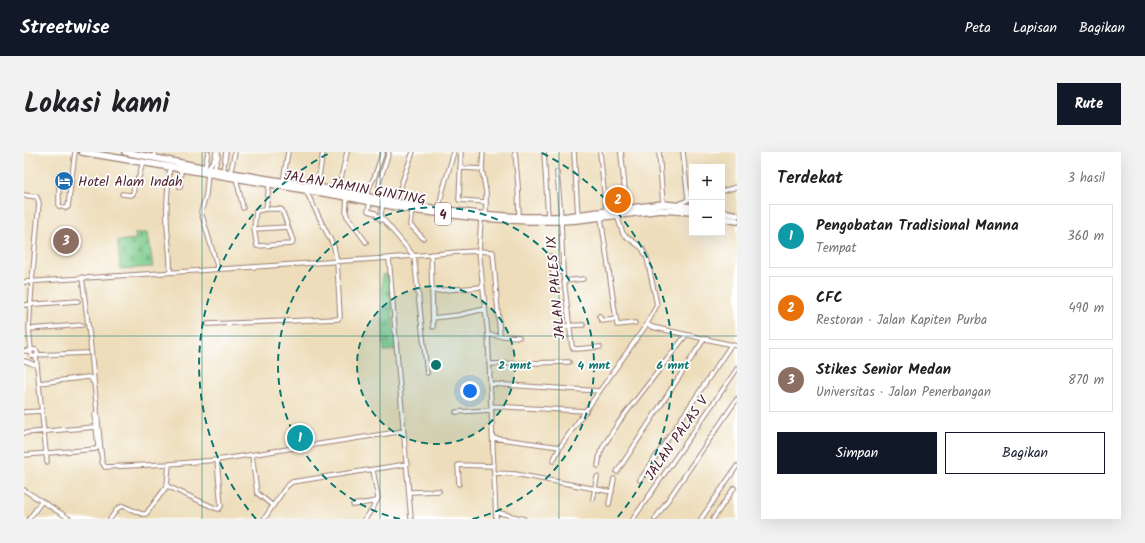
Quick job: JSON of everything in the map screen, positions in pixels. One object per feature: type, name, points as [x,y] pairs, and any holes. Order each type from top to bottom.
[{"type":"highway","name":"JALAN JAMIN GINTING","points":[[82,152],[181,169],[214,169],[223,174]]},
{"type":"highway","name":"JALAN JAMIN GINTING","points":[[129,152],[155,156],[269,185],[306,191],[338,191],[480,217],[486,215],[548,217],[561,219],[606,212],[661,210],[689,211]]},
{"type":"highway","name":"JALAN JAMIN GINTING","points":[[232,176],[283,181],[347,197],[412,210],[530,221],[601,218],[663,204],[678,204],[689,206]]},
{"type":"highway","points":[[725,213],[737,215]]},
{"type":"highway","points":[[725,219],[737,221]]},
{"type":"street","points":[[71,176],[64,174],[58,176],[59,206],[67,208],[68,206],[75,152]]},
{"type":"street","points":[[155,156],[158,152]]},
{"type":"street","points":[[208,152],[206,195],[201,212],[218,269]]},
{"type":"street","points":[[207,169],[215,158],[217,152]]},
{"type":"street","points":[[214,169],[217,152]]},
{"type":"street","points":[[283,181],[288,152]]},
{"type":"street","points":[[317,190],[322,152]]},
{"type":"street","points":[[338,191],[347,152]]},
{"type":"street","points":[[397,202],[402,182],[413,152]]},
{"type":"street","points":[[439,209],[454,152]]},
{"type":"street","points":[[461,152],[459,200],[486,202]]},
{"type":"street","points":[[483,152],[482,169],[486,215]]},
{"type":"street","points":[[515,152],[519,217]]},
{"type":"street","points":[[544,152],[548,217]]},
{"type":"street","points":[[574,152],[578,216]]},
{"type":"street","points":[[600,152],[606,212]]},
{"type":"street","points":[[621,152],[627,211]]},
{"type":"street","points":[[659,152],[663,204]]},
{"type":"street","points":[[683,152],[689,192]]},
{"type":"street","points":[[223,174],[226,153],[234,154],[232,176],[243,208]]},
{"type":"street","points":[[366,196],[380,164],[383,153],[388,153],[380,180],[377,198]]},
{"type":"street","points":[[122,194],[133,194],[134,182],[139,177],[142,162]]},
{"type":"street","points":[[380,164],[384,165]]},
{"type":"street","points":[[170,167],[166,221],[171,260],[170,272]]},
{"type":"street","points":[[460,168],[482,169]]},
{"type":"street","points":[[180,187],[181,169]]},
{"type":"street","name":"JALAN PALES IX","points":[[557,172],[563,272],[572,346],[573,348],[600,347]]},
{"type":"street","points":[[374,178],[380,180]]},
{"type":"street","points":[[266,209],[269,185]]},
{"type":"street","points":[[725,190],[737,187]]},
{"type":"street","points":[[208,324],[339,319],[337,262],[334,247],[306,191]]},
{"type":"street","points":[[24,195],[37,197],[39,203],[32,282],[30,329],[31,351]]},
{"type":"street","points":[[347,197],[347,216],[366,242]]},
{"type":"street","points":[[678,204],[689,199]]},
{"type":"street","points":[[370,202],[368,211],[375,213],[413,256]]},
{"type":"street","points":[[382,204],[382,218],[413,256],[428,373]]},
{"type":"street","points":[[266,209],[282,210],[293,241],[292,244],[258,247],[256,244],[254,228],[256,211],[266,209]]},
{"type":"street","points":[[412,210],[410,225],[423,238]]},
{"type":"street","points":[[553,461],[560,447],[647,324],[657,305],[647,258],[642,248],[623,234],[618,215]]},
{"type":"street","points":[[480,217],[479,251],[488,335],[496,519]]},
{"type":"street","points":[[601,218],[617,325],[635,323]]},
{"type":"street","points":[[254,228],[287,227]]},
{"type":"street","points":[[24,282],[82,277],[337,262],[479,251],[494,253],[500,336]]},
{"type":"street","points":[[431,254],[433,327]]},
{"type":"street","points":[[550,256],[554,291]]},
{"type":"street","points":[[389,258],[410,492],[411,519]]},
{"type":"street","points":[[553,273],[563,272]]},
{"type":"street","points":[[82,277],[90,340],[102,465],[109,467],[217,460],[404,431]]},
{"type":"street","points":[[564,281],[583,279]]},
{"type":"street","points":[[432,291],[483,287]]},
{"type":"street","points":[[24,305],[78,302]]},
{"type":"street","points":[[433,318],[459,315],[485,309]]},
{"type":"street","points":[[599,316],[602,321],[616,319]]},
{"type":"street","points":[[647,324],[652,327],[737,346]]},
{"type":"street","points":[[30,329],[82,325]]},
{"type":"street","points":[[558,326],[583,325]]},
{"type":"street","points":[[488,335],[519,337]]},
{"type":"street","points":[[598,466],[600,453],[619,422],[686,335]]},
{"type":"street","points":[[617,472],[704,339]]},
{"type":"street","points":[[640,480],[731,345]]},
{"type":"street","points":[[24,351],[36,350],[37,353],[47,462]]},
{"type":"street","points":[[36,355],[87,353]]},
{"type":"street","points":[[24,361],[37,365]]},
{"type":"street","points":[[489,364],[569,362]]},
{"type":"street","name":"JALAN PALAS V","points":[[633,519],[737,369]]},
{"type":"street","points":[[24,455],[96,449],[98,447],[92,378],[88,377],[39,383]]},
{"type":"street","points":[[490,384],[600,391]]},
{"type":"street","points":[[655,519],[737,399]]},
{"type":"street","points":[[456,412],[492,408],[586,411]]},
{"type":"street","points":[[24,412],[42,410]]},
{"type":"street","points":[[24,433],[96,427]]},
{"type":"street","points":[[493,438],[560,447]]},
{"type":"street","points":[[252,455],[257,493],[273,506]]},
{"type":"street","points":[[167,486],[219,509],[221,506],[217,460]]},
{"type":"street","points":[[110,519],[118,508],[123,506],[142,514],[146,514],[167,486],[169,464]]},
{"type":"street","points":[[264,519],[286,487],[292,482],[407,464]]},
{"type":"street","points":[[459,484],[458,465],[494,466]]},
{"type":"street","points":[[701,519],[737,466]]},
{"type":"street","points":[[365,519],[378,498],[372,470]]},
{"type":"street","points":[[495,473],[515,474],[612,492]]},
{"type":"street","points":[[593,499],[597,477]]},
{"type":"street","points":[[609,504],[614,479]]},
{"type":"street","points":[[713,519],[734,488]]},
{"type":"street","points":[[24,490],[70,519]]},
{"type":"street","points":[[410,492],[439,491]]},
{"type":"street","points":[[29,519],[42,501]]},
{"type":"street","points":[[353,505],[377,501]]},
{"type":"street","points":[[496,512],[524,519]]},
{"type":"green space","points":[[135,233],[148,233],[153,267],[120,269],[118,241],[136,239]]},
{"type":"green space","points":[[389,274],[396,350],[384,351],[382,275]]},
{"type":"place","name":"Hotel Alam Indah","points":[[64,181]]},
{"type":"place","name":"CFC","points":[[618,200]]},
{"type":"place","name":"Stikes Senior Medan","points":[[66,241]]},
{"type":"place","name":"Pengobatan Tradisional Manna","points":[[300,438]]}]
